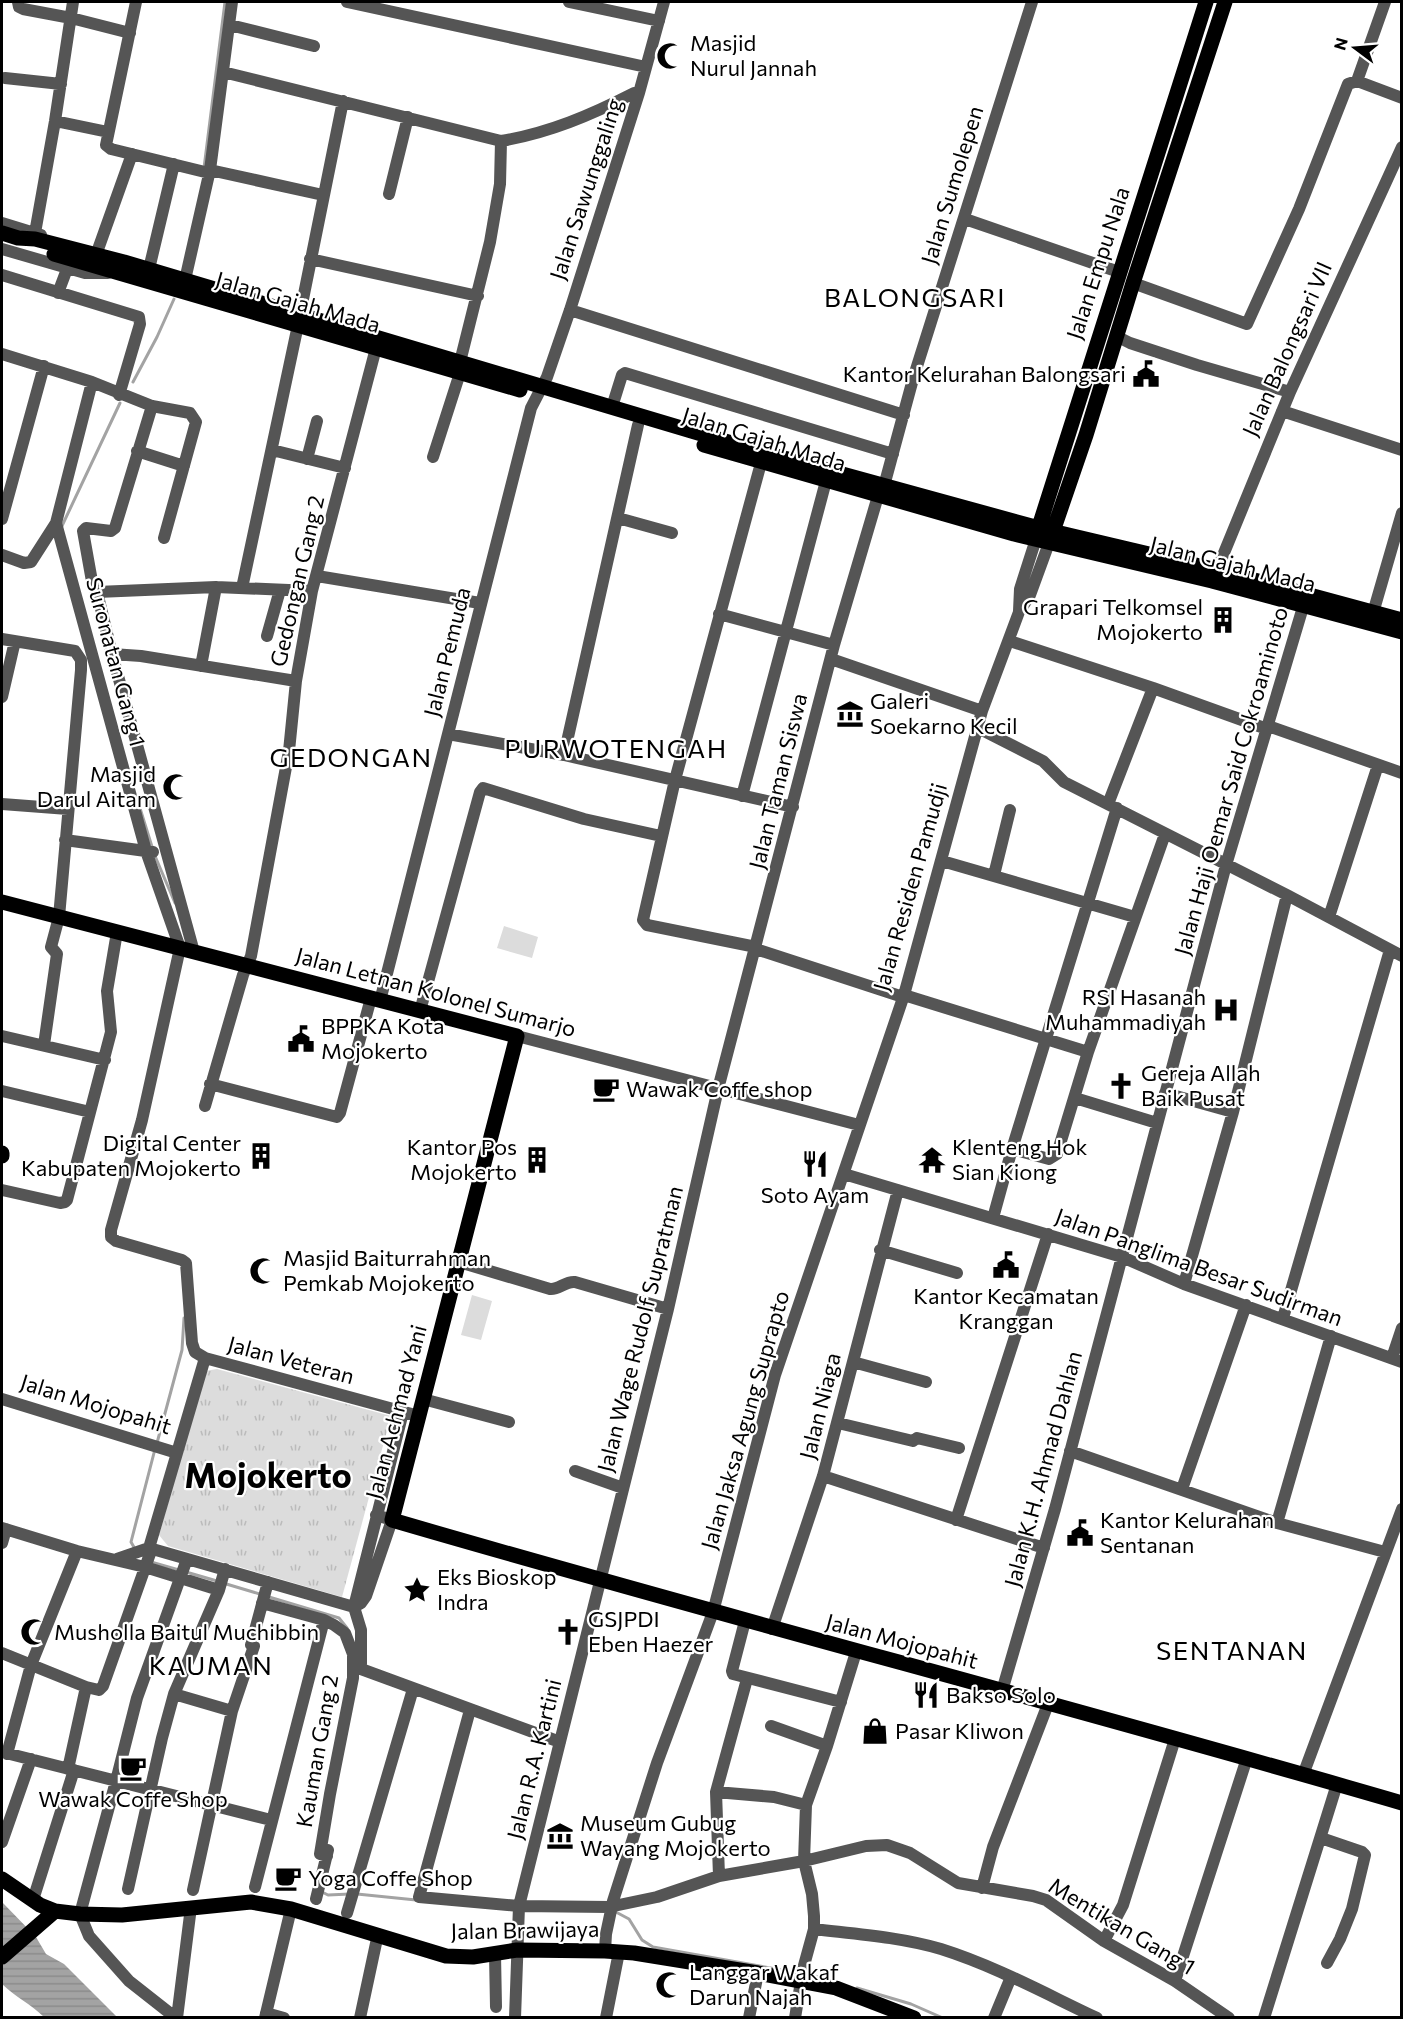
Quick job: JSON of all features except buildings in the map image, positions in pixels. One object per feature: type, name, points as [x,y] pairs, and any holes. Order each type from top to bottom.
[{"type":"main road","name":"Jalan Empu Nala","points":[[1044,535],[1119,272],[1206,2]]},
{"type":"main road","name":"Jalan Empu Nala","points":[[1044,535],[1086,435],[1225,2]]},
{"type":"main road","points":[[1133,228],[1149,234]]},
{"type":"main road","name":"Jalan Gajah Mada","points":[[2,233],[18,238],[35,239],[121,268],[459,370]]},
{"type":"main road","name":"Jalan Gajah Mada","points":[[121,268],[149,269],[376,348],[539,391],[612,407],[881,491],[1212,581],[1386,619],[1401,632]]},
{"type":"main road","name":"Jalan Gajah Mada","points":[[539,391],[761,463],[826,481],[881,491]]},
{"type":"main road","name":"Jalan Gajah Mada","points":[[1044,535],[1217,570],[1305,601]]},
{"type":"main road","name":"Jalan Letnan Kolonel Sumarjo","points":[[2,902],[58,917],[117,937],[247,966],[517,1036]]},
{"type":"main road","name":"Jalan Achmad Yani","points":[[392,1520],[517,1036]]},
{"type":"main road","name":"Jalan Mojopahit","points":[[392,1520],[772,1629],[1247,1758],[1401,1803]]},
{"type":"main road","name":"Jalan Brawijaya","points":[[2,1880],[33,1900],[49,1916],[122,1915],[251,1902],[291,1909],[446,1956],[473,1957],[517,1950],[612,1951],[758,1973],[802,1975],[904,2016]]},
{"type":"main road","points":[[2,1957],[49,1916]]},
{"type":"street","points":[[18,2],[19,7],[23,9],[130,33]]},
{"type":"street","points":[[35,233],[73,2]]},
{"type":"street","points":[[136,2],[108,132],[107,147],[206,172],[323,195]]},
{"type":"street","points":[[185,280],[223,72],[232,2]]},
{"type":"street","points":[[347,2],[646,67]]},
{"type":"street","points":[[569,2],[659,21]]},
{"type":"street","name":"Jalan Sawunggaling","points":[[539,391],[570,310],[639,93],[664,2]]},
{"type":"street","name":"Jalan Sumolepen","points":[[881,491],[913,379],[1032,2]]},
{"type":"street","points":[[1357,81],[1385,2]]},
{"type":"street","points":[[230,25],[314,46]]},
{"type":"street","points":[[223,72],[501,141],[561,126],[593,114],[634,93],[639,93]]},
{"type":"street","points":[[5,78],[61,84]]},
{"type":"street","points":[[1135,284],[1247,324],[1299,209],[1348,84],[1357,81],[1401,98]]},
{"type":"street","points":[[242,588],[343,101]]},
{"type":"street","points":[[389,194],[408,117]]},
{"type":"street","points":[[55,121],[108,132]]},
{"type":"street","points":[[433,457],[478,296],[499,192],[501,141]]},
{"type":"street","name":"Jalan Balongsari VII","points":[[1217,570],[1290,392],[1401,147]]},
{"type":"street","points":[[96,255],[132,154]]},
{"type":"street","points":[[149,269],[174,164]]},
{"type":"street","points":[[965,219],[1119,272]]},
{"type":"street","name":"Jalan Gajah Mada","points":[[2,223],[96,255],[121,268]]},
{"type":"street","name":"Jalan Gajah Mada","points":[[2,249],[85,273],[121,268]]},
{"type":"street","points":[[310,259],[478,296]]},
{"type":"street","points":[[58,293],[67,269]]},
{"type":"street","points":[[2,275],[139,317],[140,324],[120,395]]},
{"type":"street","points":[[570,310],[904,415]]},
{"type":"street","points":[[1116,336],[1130,343],[1197,365],[1290,392]]},
{"type":"street","name":"Gedongan Gang 2","points":[[204,1106],[252,956],[290,751],[296,681],[312,591],[376,348]]},
{"type":"street","points":[[2,354],[92,382],[152,406],[190,413],[195,418],[164,538]]},
{"type":"street","points":[[2,519],[44,366]]},
{"type":"street","points":[[612,407],[622,375],[626,373],[893,454]]},
{"type":"street","points":[[2,555],[24,563],[31,562],[56,523],[92,382]]},
{"type":"street","name":"Jalan Pemuda","points":[[210,1084],[337,1117],[340,1113],[375,999],[448,734],[531,408],[539,391]]},
{"type":"street","points":[[152,406],[114,530],[84,529],[95,590],[112,654],[133,777],[184,952],[167,1001],[142,1120],[111,1237],[116,1241],[186,1263],[192,1343],[200,1355]]},
{"type":"street","points":[[1282,411],[1401,450]]},
{"type":"street","points":[[307,459],[317,422]]},
{"type":"street","points":[[564,755],[638,425]]},
{"type":"street","points":[[272,450],[345,468]]},
{"type":"street","points":[[137,451],[184,466]]},
{"type":"street","points":[[761,463],[675,780],[661,836],[644,923],[756,948],[1088,1052]]},
{"type":"street","points":[[742,796],[826,481]]},
{"type":"street","name":"Jalan Taman Siswa","points":[[718,1089],[834,645],[881,491]]},
{"type":"street","points":[[1386,619],[1401,513]]},
{"type":"street","points":[[618,518],[672,532]]},
{"type":"street","name":"Suronatan Gang 1","points":[[56,523],[72,583],[133,777],[184,952]]},
{"type":"street","name":"Jalan Residen Pamudji","points":[[844,1174],[904,996],[982,711],[1019,612],[1020,589],[1044,535]]},
{"type":"street","points":[[317,576],[480,603]]},
{"type":"street","points":[[72,583],[75,582],[95,590],[216,587],[312,591]]},
{"type":"street","points":[[201,666],[216,587]]},
{"type":"street","points":[[267,636],[280,590]]},
{"type":"street","name":"Jalan Haji Oemar Said Cokroaminoto","points":[[1122,1257],[1226,865],[1305,601]]},
{"type":"street","points":[[719,614],[834,645]]},
{"type":"street","points":[[2,639],[75,651],[81,660],[58,917],[51,947],[57,954],[44,1045]]},
{"type":"street","points":[[2,697],[15,641]]},
{"type":"street","points":[[1010,641],[1401,773]]},
{"type":"street","points":[[112,654],[141,656],[296,681]]},
{"type":"street","points":[[831,659],[982,711]]},
{"type":"street","points":[[993,1218],[1087,903],[1113,806],[1153,688]]},
{"type":"street","points":[[978,728],[1043,761],[1064,782],[1287,895],[1401,956]]},
{"type":"street","points":[[448,734],[564,755],[793,807]]},
{"type":"street","points":[[1329,918],[1378,765]]},
{"type":"street","points":[[420,1011],[483,788],[584,819],[661,836]]},
{"type":"street","points":[[2,804],[68,809]]},
{"type":"street","points":[[994,875],[1010,810]]},
{"type":"street","points":[[1012,1149],[1049,1159],[1055,1157],[1088,1052],[1165,834]]},
{"type":"street","points":[[65,840],[155,852]]},
{"type":"street","points":[[942,861],[1135,917]]},
{"type":"street","points":[[1184,1284],[1233,1112],[1287,895]]},
{"type":"street","points":[[5,1191],[65,1202],[105,1060],[111,1027],[107,991],[117,937]]},
{"type":"street","points":[[1283,1318],[1390,950]]},
{"type":"street","points":[[2,1035],[105,1060]]},
{"type":"street","name":"Jalan Letnan Kolonel Sumarjo","points":[[517,1036],[859,1125]]},
{"type":"street","name":"Jalan Wage Rudolf Supratman","points":[[601,1580],[668,1309],[718,1089]]},
{"type":"street","points":[[2,1091],[90,1112]]},
{"type":"street","points":[[1165,1093],[1233,1112]]},
{"type":"street","points":[[1075,1098],[1157,1123]]},
{"type":"street","name":"Jalan Panglima Besar Sudirman","points":[[844,1174],[1122,1257],[1184,1284],[1397,1360]]},
{"type":"street","name":"Jalan Jaksa Agung Suprapto","points":[[606,2018],[612,1951],[606,1934],[610,1907],[657,1763],[713,1612],[775,1375],[844,1174]]},
{"type":"street","name":"Jalan Niaga","points":[[772,1629],[823,1476],[880,1250],[898,1190]]},
{"type":"street","points":[[956,1520],[1048,1234]]},
{"type":"street","points":[[880,1250],[957,1273]]},
{"type":"street","name":"Jalan K.H. Ahmad Dahlan","points":[[1002,1691],[1044,1548],[1122,1257]]},
{"type":"street","points":[[459,1262],[554,1290],[574,1282],[668,1309]]},
{"type":"street","points":[[1182,1489],[1246,1305]]},
{"type":"street","points":[[1397,1360],[1401,1328]]},
{"type":"street","points":[[1277,1523],[1331,1336]]},
{"type":"street","name":"Jalan Veteran","points":[[86,1687],[99,1690],[103,1686],[145,1555],[170,1451],[200,1355],[419,1416]]},
{"type":"street","points":[[853,1362],[926,1382]]},
{"type":"street","name":"Jalan Mojopahit","points":[[2,1399],[170,1451]]},
{"type":"street","points":[[423,1399],[509,1422]]},
{"type":"street","name":"Jalan Achmad Yani","points":[[354,1606],[403,1412]]},
{"type":"street","points":[[838,1423],[913,1441],[917,1438],[959,1448]]},
{"type":"street","points":[[1070,1451],[1277,1523],[1385,1552]]},
{"type":"street","points":[[575,1471],[623,1488]]},
{"type":"street","points":[[823,1476],[1044,1548]]},
{"type":"street","points":[[1303,1775],[1401,1509]]},
{"type":"street","points":[[265,1595],[354,1606],[361,1602],[366,1596],[392,1520],[376,1515]]},
{"type":"street","points":[[2,1543],[4,1528],[77,1551],[117,1559],[145,1555],[183,1570],[265,1595],[324,1620]]},
{"type":"street","points":[[77,1551],[31,1665],[4,1753],[271,1820]]},
{"type":"street","points":[[117,1559],[145,1555],[221,1582]]},
{"type":"street","points":[[183,1570],[137,1698],[80,1914],[89,1936],[121,1972],[144,1994],[176,2018],[191,1907]]},
{"type":"street","name":"Jalan R.A. Kartini","points":[[515,2018],[519,1908],[601,1580]]},
{"type":"street","points":[[128,1889],[174,1694],[221,1582]]},
{"type":"street","points":[[193,1890],[232,1711],[254,1646],[251,1645],[265,1595]]},
{"type":"street","points":[[334,1795],[360,1669],[361,1630],[354,1606]]},
{"type":"street","name":"Kauman Gang 2","points":[[255,1887],[324,1620],[345,1633],[353,1654],[353,1678],[316,1899]]},
{"type":"street","points":[[745,1621],[732,1671],[734,1676],[841,1702]]},
{"type":"street","points":[[795,2018],[802,1975],[814,1929],[812,1894],[804,1861],[806,1805],[856,1652]]},
{"type":"street","points":[[2,1653],[86,1687],[71,1770],[33,1900]]},
{"type":"street","points":[[360,1669],[560,1742]]},
{"type":"street","points":[[719,1876],[716,1792],[747,1679]]},
{"type":"street","points":[[347,1913],[413,1689]]},
{"type":"street","points":[[174,1694],[232,1711]]},
{"type":"street","points":[[982,1888],[993,1847],[1048,1704]]},
{"type":"street","name":"Mentikan Gang 1","points":[[470,1710],[419,1897],[519,1908],[610,1907],[657,1897],[719,1876],[804,1861],[866,1846],[887,1845],[910,1853],[958,1883],[1046,1900],[1104,1941],[1175,1981],[1229,2018]]},
{"type":"street","points":[[771,1726],[827,1746]]},
{"type":"street","points":[[1104,1941],[1123,1905],[1175,1739]]},
{"type":"street","points":[[1175,1981],[1247,1758]]},
{"type":"street","points":[[2,1842],[31,1759]]},
{"type":"street","points":[[1264,2018],[1337,1784]]},
{"type":"street","points":[[716,1792],[774,1797],[806,1805]]},
{"type":"street","points":[[1321,1838],[1365,1855],[1352,1909],[1341,1939],[1327,1963]]},
{"type":"street","points":[[284,2018],[266,2015],[291,1909]]},
{"type":"street","points":[[814,1929],[903,1941],[939,1949],[1011,1977],[1097,2018]]},
{"type":"street","points":[[360,2018],[378,1934]]},
{"type":"street","points":[[495,1954],[496,2007]]},
{"type":"street","points":[[749,2018],[758,1973]]},
{"type":"street","points":[[994,2018],[1011,1977]]},
{"type":"green space","points":[[504,926],[538,937],[532,958],[497,948]]},
{"type":"green space","points":[[472,1295],[492,1301],[481,1340],[461,1335]]},
{"type":"green space","points":[[217,1369],[391,1416],[342,1597],[168,1546],[159,1535],[205,1371]]},
{"type":"shaded area","points":[[2,1902],[36,1937],[46,1954],[64,1964],[117,2017],[44,2017],[2,1984]]},
{"type":"waterway","points":[[204,168],[225,2]]},
{"type":"waterway","points":[[133,382],[174,299]]},
{"type":"waterway","points":[[61,528],[120,403]]},
{"type":"waterway","points":[[139,805],[153,850]]},
{"type":"waterway","points":[[155,856],[175,903]]},
{"type":"waterway","points":[[157,1443],[182,1350],[184,1318]]},
{"type":"waterway","points":[[135,1549],[131,1542],[155,1449]]},
{"type":"waterway","points":[[151,1562],[179,1570]]},
{"type":"waterway","points":[[186,1572],[217,1581]]},
{"type":"waterway","points":[[223,1583],[263,1595]]},
{"type":"waterway","points":[[269,1597],[339,1618],[347,1628]]},
{"type":"waterway","points":[[322,1892],[328,1895],[350,1894]]},
{"type":"waterway","points":[[357,1894],[416,1900]]},
{"type":"waterway","points":[[614,1911],[629,1919],[642,1940],[653,1947],[799,1973]]},
{"type":"waterway","points":[[805,1974],[819,1977]]},
{"type":"waterway","points":[[857,1988],[911,2004],[943,2018]]},
{"type":"place","name":"Masjid Nurul Jannah","points":[[670,56]]},
{"type":"place","name":"Kantor Kelurahan Balongsari","points":[[1146,374]]},
{"type":"place","name":"Grapari Telkomsel Mojokerto","points":[[1223,620]]},
{"type":"place","name":"Galeri Soekarno Kecil","points":[[850,714]]},
{"type":"place","name":"Masjid Darul Aitam","points":[[176,787]]},
{"type":"place","name":"RSI Hasanah Muhammadiyah","points":[[1226,1010]]},
{"type":"place","name":"BPPKA Kota Mojokerto","points":[[301,1039]]},
{"type":"place","name":"Gereja Allah Baik Pusat","points":[[1121,1086]]},
{"type":"place","name":"Wawak Coffe shop","points":[[606,1089]]},
{"type":"place","name":"Digital Center Kabupaten Mojokerto","points":[[261,1156]]},
{"type":"place","name":"Kantor Pos Mojokerto","points":[[537,1160]]},
{"type":"place","name":"Klenteng Hok Sian Kiong","points":[[932,1160]]},
{"type":"place","name":"Soto Ayam","points":[[815,1164]]},
{"type":"place","name":"Kantor Kecamatan Kranggan","points":[[1006,1265]]},
{"type":"place","name":"Masjid Baiturrahman Pemkab Mojokerto","points":[[263,1271]]},
{"type":"place","name":"Kantor Kelurahan Sentanan","points":[[1080,1533]]},
{"type":"place","name":"Eks Bioskop Indra","points":[[417,1590]]},
{"type":"place","name":"Musholla Baitul Muchibbin","points":[[34,1632]]},
{"type":"place","name":"GSJPDI Eben Haezer","points":[[568,1632]]},
{"type":"place","name":"Bakso Solo","points":[[926,1695]]},
{"type":"place","name":"Pasar Kliwon","points":[[875,1731]]},
{"type":"place","name":"Wawak Coffe Shop","points":[[133,1768]]},
{"type":"place","name":"Museum Gubug Wayang Mojokerto","points":[[560,1836]]},
{"type":"place","name":"Yoga Coffe Shop","points":[[288,1878]]},
{"type":"place","name":"Langgar Wakaf Darun Najah","points":[[669,1985]]},
{"type":"district","name":"BALONGSARI","points":[[915,298]]},
{"type":"district","name":"PURWOTENGAH","points":[[616,749]]},
{"type":"district","name":"GEDONGAN","points":[[351,758]]},
{"type":"district","name":"Mojokerto","points":[[268,1476]]},
{"type":"district","name":"SENTANAN","points":[[1232,1651]]},
{"type":"district","name":"KAUMAN","points":[[211,1666]]}]
